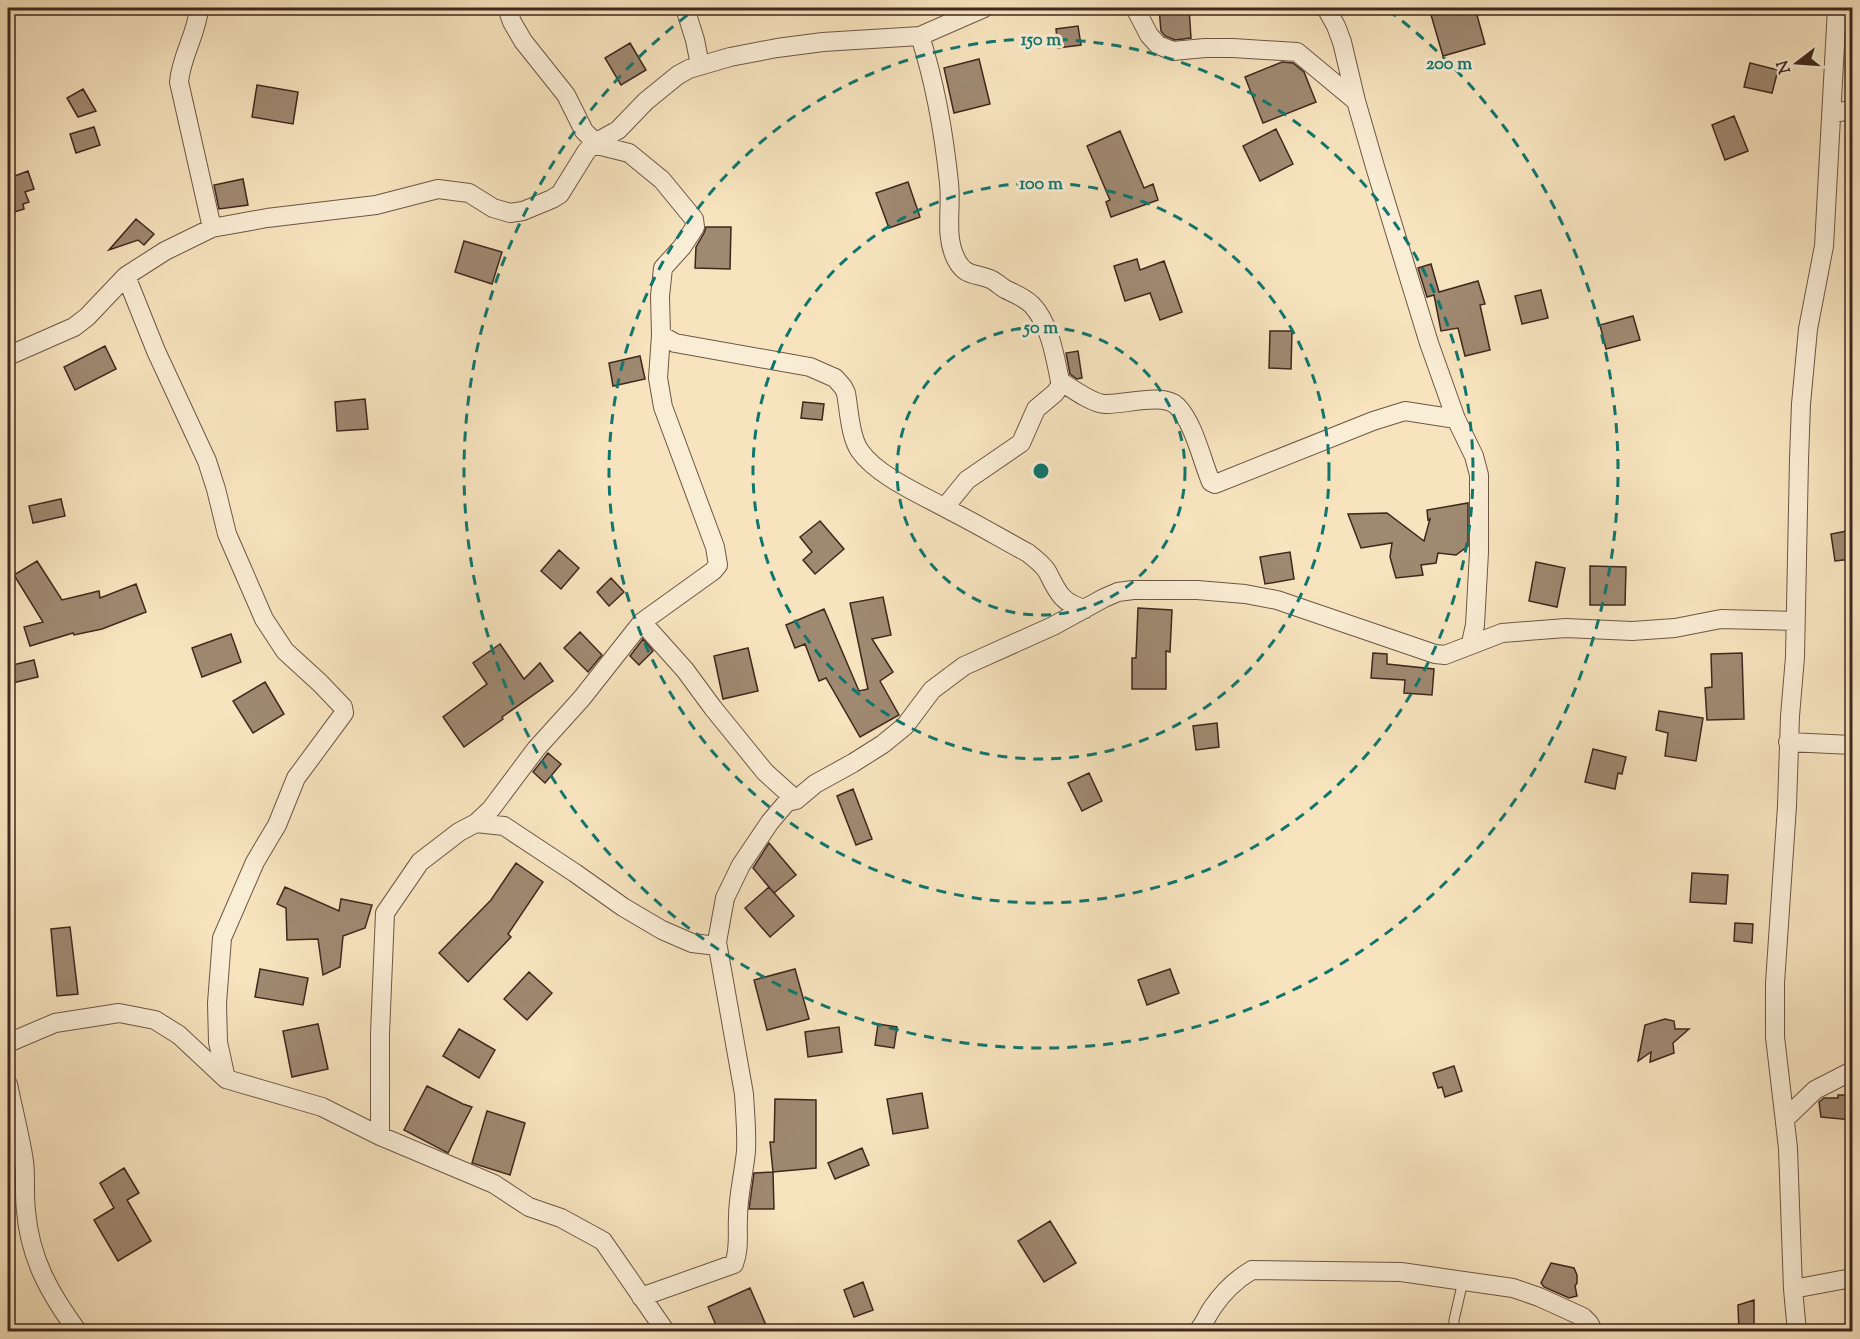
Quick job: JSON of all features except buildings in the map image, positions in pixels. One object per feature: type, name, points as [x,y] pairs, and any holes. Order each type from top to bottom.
[{"type":"street","points":[[199,8],[196,24],[182,60],[179,82],[213,228]]},
{"type":"street","points":[[507,8],[523,41],[566,94],[593,144]]},
{"type":"street","points":[[685,8],[700,65]]},
{"type":"street","points":[[8,356],[74,327],[87,317],[126,276],[165,251],[213,228],[267,218],[376,205],[438,189],[469,194],[493,208],[516,213],[560,194],[593,144],[618,130],[646,101],[678,75],[700,65],[777,48],[822,42],[920,36],[984,8]]},
{"type":"street","points":[[1135,8],[1149,36],[1158,45],[1173,51],[1223,48],[1297,52],[1356,101]]},
{"type":"street","points":[[1326,8],[1336,26],[1341,42],[1356,101],[1429,343],[1479,475],[1477,585],[1475,625],[1471,643]]},
{"type":"street","points":[[1797,1332],[1785,1119],[1775,1037],[1775,982],[1795,657],[1794,621],[1801,404],[1808,329],[1824,246],[1837,8]]},
{"type":"street","points":[[920,36],[928,59],[945,149],[950,188],[951,245],[957,261],[964,270],[974,276],[989,278],[1034,306],[1050,340],[1060,381],[1060,386],[1055,393],[1036,409],[1021,442],[967,480],[945,507]]},
{"type":"street","points":[[1832,113],[1852,110]]},
{"type":"street","points":[[380,1136],[380,1034],[386,913],[420,862],[459,832],[476,823],[491,809],[536,749],[582,698],[642,622],[713,571],[718,565],[714,548],[663,407],[658,378],[663,268],[682,248],[695,227],[694,219],[662,180],[629,153],[593,144]]},
{"type":"street","points":[[126,276],[156,351],[207,461],[227,534],[264,619],[285,651],[343,707],[344,713],[296,778],[277,825],[255,862],[222,938],[217,1003],[218,1042],[226,1079]]},
{"type":"street","points":[[661,335],[675,343],[802,365],[835,378],[846,393],[859,449],[880,470],[1028,553],[1043,565],[1055,588],[1066,601],[1085,609]]},
{"type":"street","points":[[1060,381],[1103,405],[1143,400],[1164,401],[1176,405],[1186,419],[1211,482],[1215,484],[1373,421],[1405,411],[1456,419]]},
{"type":"street","points":[[641,1297],[734,1264],[737,1255],[738,1218],[746,1153],[746,1118],[744,1094],[717,946],[718,929],[725,898],[741,865],[770,822],[787,802],[796,800],[815,784],[854,763],[898,732],[918,711],[932,690],[964,666],[1053,626],[1111,595],[1126,590],[1207,591],[1245,594],[1276,600],[1435,654],[1456,652],[1471,643],[1502,633],[1566,628],[1632,631],[1675,628],[1721,619],[1794,621]]},
{"type":"street","points":[[642,622],[685,670],[765,772],[796,800]]},
{"type":"street","points":[[1788,742],[1852,745]]},
{"type":"street","points":[[476,823],[504,826],[623,907],[662,930],[693,943],[717,946]]},
{"type":"street","points":[[8,1043],[55,1023],[119,1013],[155,1020],[179,1035],[226,1079],[322,1107],[380,1136],[494,1184],[529,1207],[561,1218],[603,1241],[666,1332]]},
{"type":"street","points":[[1785,1119],[1815,1090],[1852,1071]]},
{"type":"street","points":[[8,1084],[24,1162],[30,1243],[45,1282],[78,1332]]},
{"type":"street","points":[[1197,1332],[1214,1306],[1234,1282],[1252,1270],[1401,1272],[1514,1288],[1583,1317],[1594,1332]]},
{"type":"street","points":[[1793,1289],[1852,1278]]},
{"type":"lane","points":[[1454,1332],[1456,1309],[1463,1281]]}]
